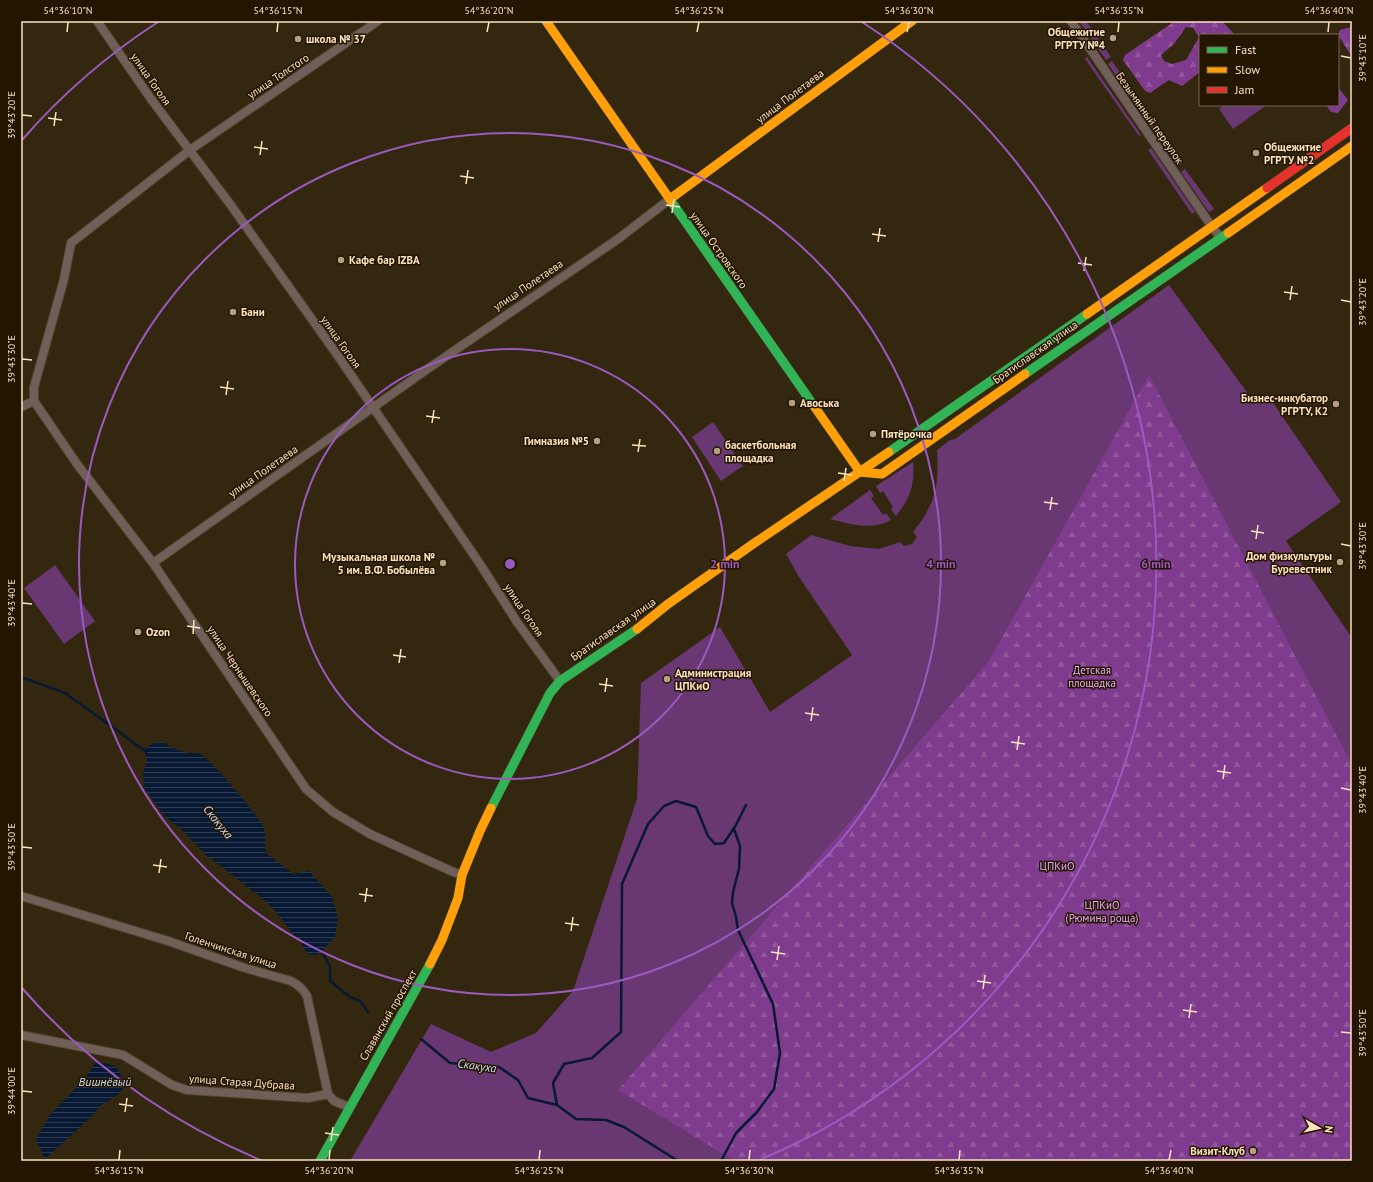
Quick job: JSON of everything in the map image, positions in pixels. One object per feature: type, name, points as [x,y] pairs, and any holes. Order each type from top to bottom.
[{"type":"street","name":"улица Гоголя","points":[[97,21],[151,99],[190,150],[292,292],[480,564],[517,622],[560,681]]},
{"type":"street","name":"улица Толстого","points":[[34,401],[34,387],[64,279],[71,243],[190,150],[378,21]]},
{"type":"street","name":"улица Островского","points":[[546,21],[860,472]]},
{"type":"street","name":"улица Полетаева","points":[[153,563],[426,370],[618,239],[912,21]]},
{"type":"street","name":"Безымянный переулок","points":[[1070,21],[1212,227]]},
{"type":"street","name":"Братиславская улица","points":[[462,875],[480,831],[500,790],[550,693],[560,681],[638,628],[668,604],[753,544],[860,472],[1352,128]]},
{"type":"street","name":"Братиславская улица","points":[[860,472],[882,474],[1352,146]]},
{"type":"street","points":[[1212,227],[1221,238]]},
{"type":"street","points":[[21,407],[34,401]]},
{"type":"street","name":"улица Чернышевского","points":[[34,401],[77,464],[153,563],[306,789],[333,812],[370,834],[462,875]]},
{"type":"street","name":"Славянский проспект","points":[[320,1161],[432,961],[442,940],[458,898],[462,875]]},
{"type":"street","name":"Голенчинская улица","points":[[21,896],[168,941],[245,968],[298,984],[308,996],[328,1094]]},
{"type":"street","name":"улица Старая Дубрава","points":[[21,1035],[123,1055],[172,1085],[187,1090],[308,1098],[328,1094]]},
{"type":"street","points":[[328,1094],[334,1101],[349,1107]]},
{"type":"green space","points":[[1079,21],[1086,21],[1111,57],[1106,60]]},
{"type":"green space","points":[[1175,21],[1222,21],[1234,34],[1199,34],[1199,37],[1199,73],[1182,86],[1169,80],[1150,93],[1145,91],[1123,60],[1125,55]],"holes":[[[1186,27],[1193,28],[1199,37],[1186,60],[1172,64],[1164,61],[1161,55],[1174,44]]]},
{"type":"green space","points":[[1352,28],[1352,57],[1339,37],[1340,30]]},
{"type":"green space","points":[[1087,57],[1141,135],[1139,136],[1085,59]]},
{"type":"green space","points":[[1112,61],[1146,111],[1144,113],[1162,138],[1164,137],[1182,163],[1178,166],[1108,64]]},
{"type":"green space","points":[[1339,88],[1348,100],[1338,113],[1331,112],[1327,106],[1339,106]]},
{"type":"green space","points":[[1223,106],[1266,106],[1233,129],[1219,109]]},
{"type":"green space","points":[[1151,148],[1195,212],[1192,214],[1148,150]]},
{"type":"green space","points":[[1185,169],[1214,209],[1209,212],[1181,172]]},
{"type":"green space","name":"ЦПКиО (Рюмина роща)","points":[[1169,285],[1254,402],[1267,394],[1341,502],[1286,541],[1352,638],[1352,1161],[350,1161],[431,1024],[491,1052],[536,1033],[573,991],[637,799],[641,683],[720,627],[770,712],[852,655],[799,577],[786,554],[811,535],[850,546],[879,549],[900,542],[904,546],[912,544],[917,537],[913,532],[927,512],[934,494],[937,474],[937,450],[950,440],[955,439]]},
{"type":"green space","name":"ЦПКиО (Рюмина роща)","points":[[1149,375],[1352,765],[1352,1161],[735,1161],[618,1090],[989,661]]},
{"type":"green space","name":"баскетбольная площадка","points":[[713,422],[743,466],[721,481],[692,437]]},
{"type":"green space","points":[[913,462],[912,485],[905,503],[896,516],[891,509],[893,507],[883,491],[880,493],[876,486]]},
{"type":"green space","points":[[870,490],[874,496],[871,498],[883,515],[886,513],[891,520],[876,525],[861,526],[830,519]]},
{"type":"green space","points":[[55,565],[95,621],[64,644],[24,588]]},
{"type":"water","points":[[160,741],[187,753],[198,753],[213,765],[233,787],[263,826],[266,853],[293,874],[309,871],[332,897],[338,919],[335,936],[322,952],[316,955],[309,954],[302,946],[302,939],[295,937],[276,912],[263,899],[205,854],[180,828],[165,817],[145,789],[143,775],[147,760],[144,750],[150,745]]},
{"type":"water","name":"Вишнёвый","points":[[95,1063],[104,1063],[116,1066],[124,1081],[124,1087],[119,1094],[100,1106],[90,1118],[45,1159],[36,1140],[49,1116],[87,1076]]},
{"type":"waterway","name":"Скакуха","points":[[21,677],[65,693],[146,752]]},
{"type":"waterway","points":[[557,1105],[553,1083],[564,1064],[592,1058],[621,1032],[622,884],[648,824],[664,806],[676,801],[696,807],[708,836],[715,844],[724,843],[736,825],[746,805]]},
{"type":"waterway","points":[[721,1161],[736,1133],[757,1112],[774,1089],[780,1053],[773,1004],[738,930],[732,903],[733,892],[739,869],[740,846],[734,829]]},
{"type":"waterway","name":"Скакуха","points":[[321,950],[330,966],[330,981],[350,997],[360,1001],[368,1012]]},
{"type":"waterway","name":"Скакуха","points":[[421,1039],[450,1063],[499,1067],[518,1080],[528,1098],[557,1105],[576,1119],[606,1120],[624,1127],[678,1161]]},
{"type":"traffic: fast","points":[[671,201],[814,406]]},
{"type":"traffic: fast","points":[[1025,374],[1228,233]]},
{"type":"traffic: fast","points":[[889,452],[1087,314]]},
{"type":"traffic: fast","points":[[491,808],[550,693],[560,681],[637,629]]},
{"type":"traffic: fast","points":[[320,1161],[430,964]]},
{"type":"traffic: slow","points":[[546,21],[671,201]]},
{"type":"traffic: slow","points":[[670,199],[912,21]]},
{"type":"traffic: slow","points":[[1228,233],[1352,146]]},
{"type":"traffic: slow","points":[[1087,314],[1267,188]]},
{"type":"traffic: slow","points":[[860,472],[882,474],[1025,374]]},
{"type":"traffic: slow","points":[[814,406],[860,472]]},
{"type":"traffic: slow","points":[[637,629],[668,604],[753,544],[889,452]]},
{"type":"traffic: slow","points":[[430,964],[442,940],[458,898],[462,875],[491,808]]},
{"type":"traffic: jam","points":[[1267,188],[1352,128]]},
{"type":"place","name":"Общежитие РГРТУ №4","points":[[1113,38]]},
{"type":"place","name":"школа № 37","points":[[298,39]]},
{"type":"place","name":"Общежитие РГРТУ №2","points":[[1256,153]]},
{"type":"place","name":"Кафе бар IZBA","points":[[341,260]]},
{"type":"place","name":"Бани","points":[[233,312]]},
{"type":"place","name":"Авоська","points":[[792,403]]},
{"type":"place","name":"Бизнес-инкубатор РГРТУ, К2","points":[[1336,404]]},
{"type":"place","name":"Пятёрочка","points":[[873,434]]},
{"type":"place","name":"Гимназия №5","points":[[597,441]]},
{"type":"place","name":"баскетбольная площадка","points":[[717,451]]},
{"type":"place","name":"Дом физкультуры Буревестник","points":[[1340,562]]},
{"type":"place","name":"Музыкальная школа № 5 им. В.Ф. Бобылёва","points":[[443,563]]},
{"type":"place","name":"Ozon","points":[[138,632]]},
{"type":"place","name":"Администрация ЦПКиО","points":[[667,679]]},
{"type":"place","name":"Визит-Клуб","points":[[1253,1151]]},
{"type":"park label","name":"Детская площадка","points":[[1092,676]]},
{"type":"park label","name":"ЦПКиО","points":[[1057,866]]}]
